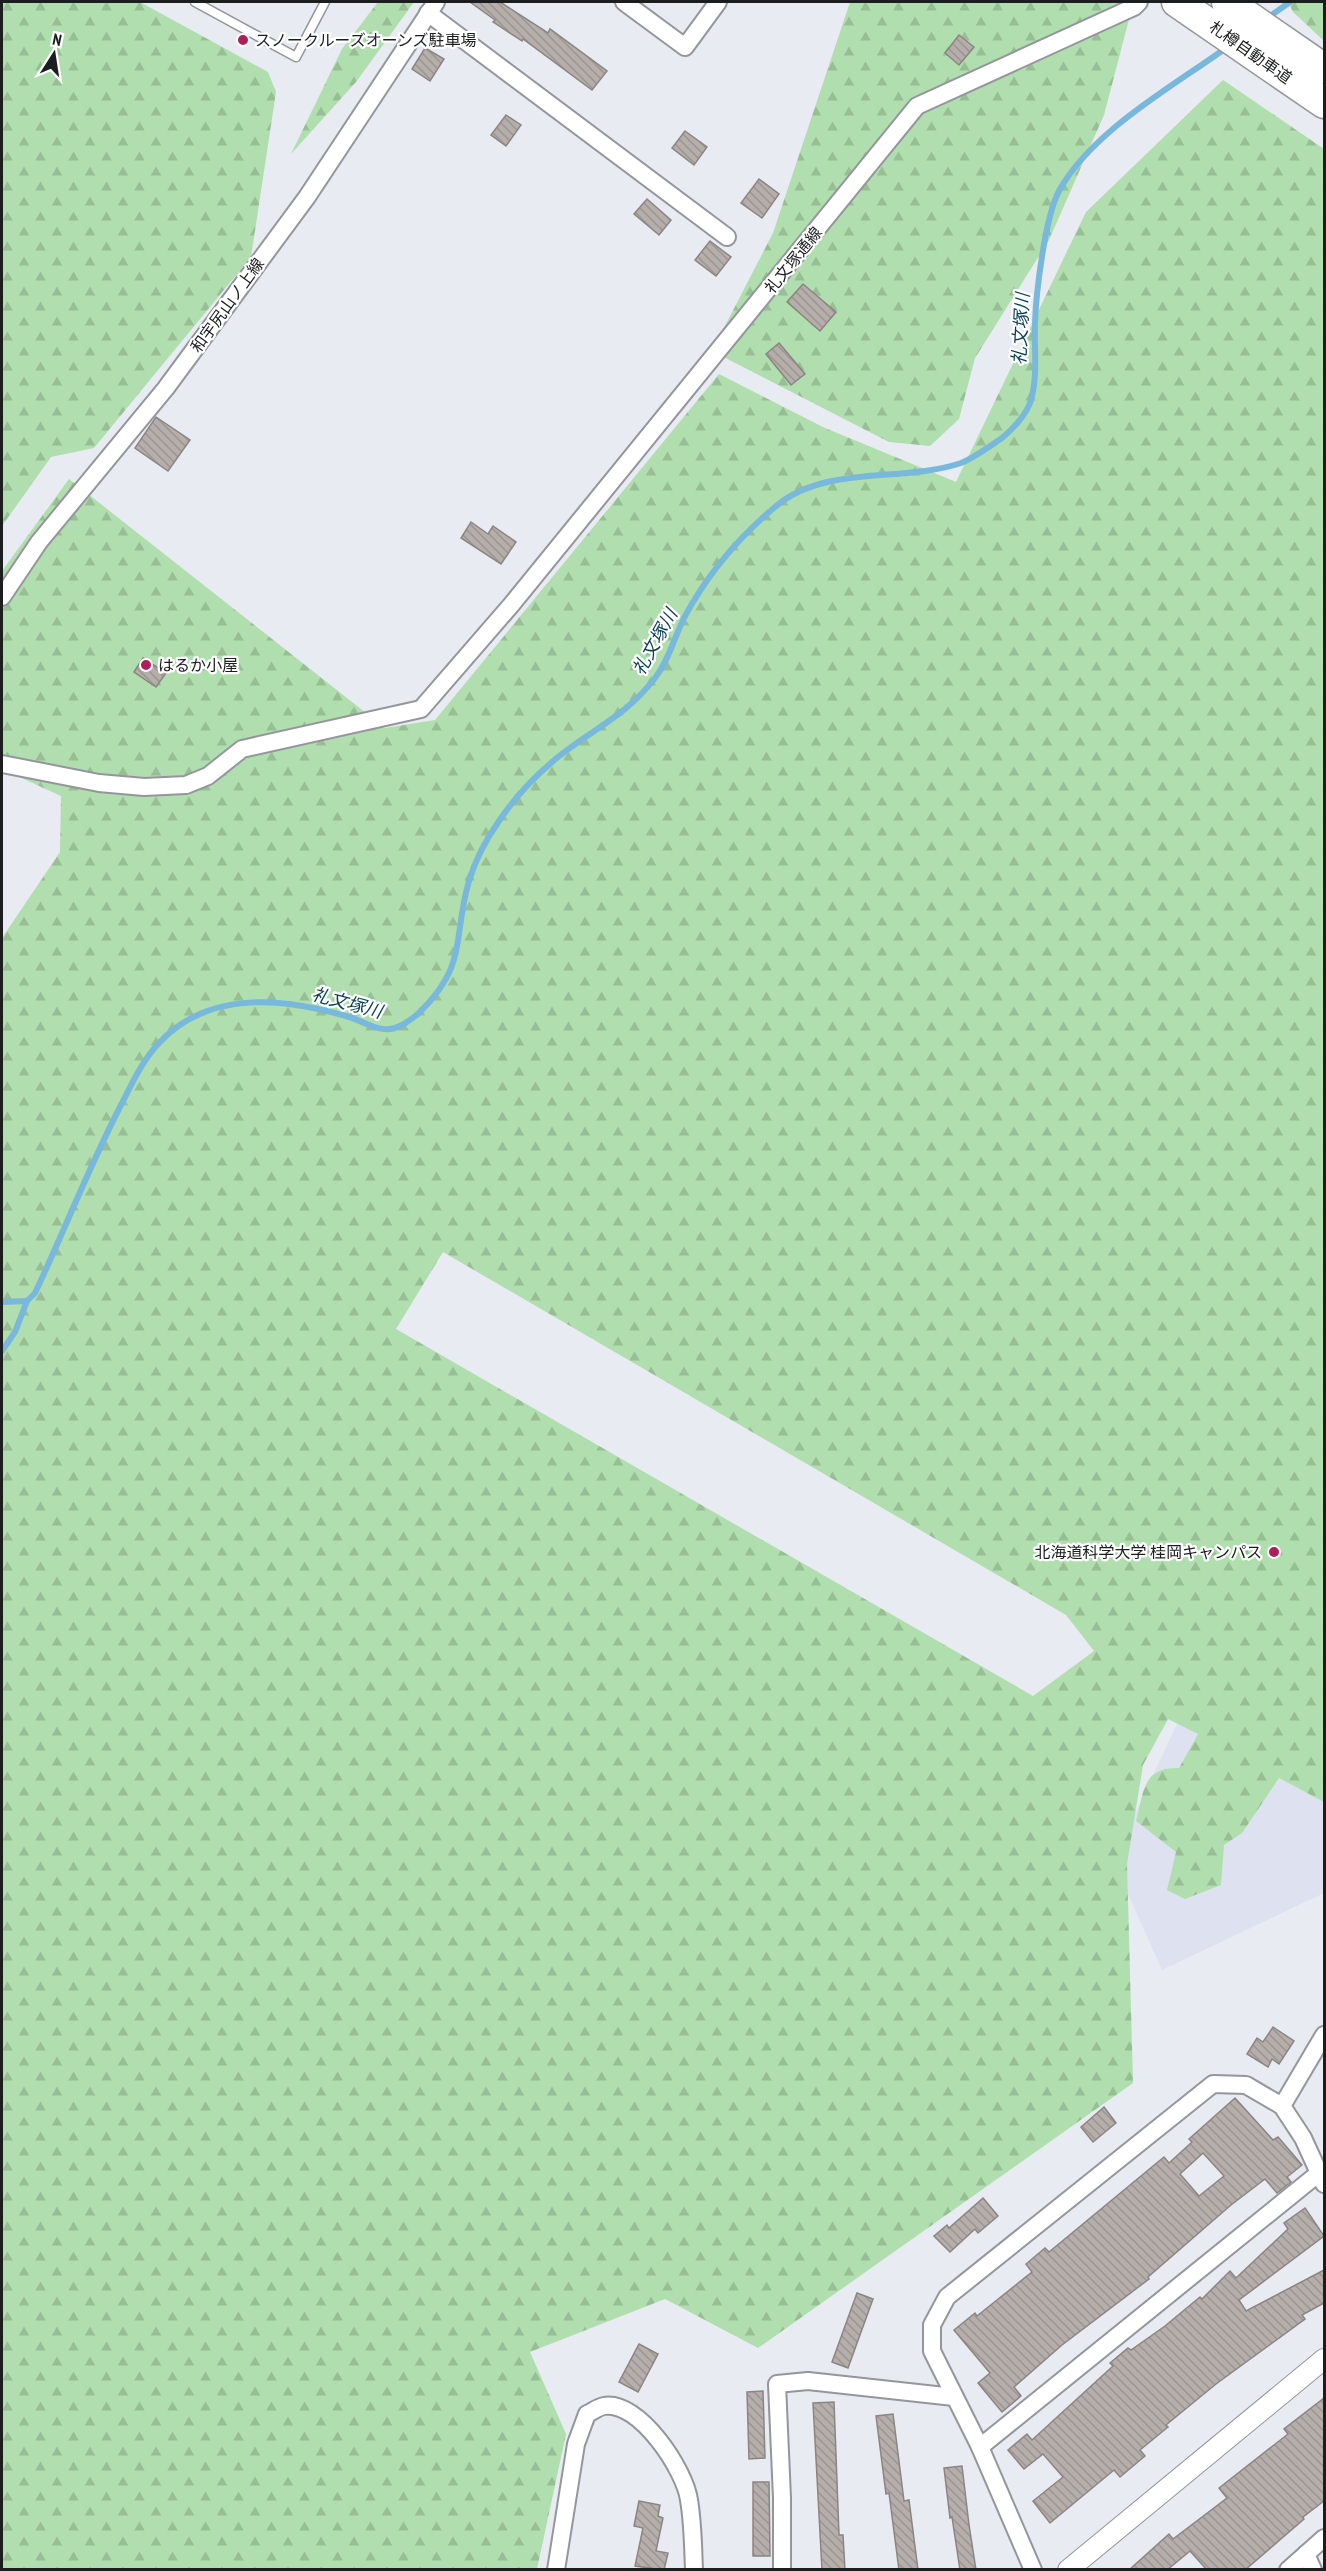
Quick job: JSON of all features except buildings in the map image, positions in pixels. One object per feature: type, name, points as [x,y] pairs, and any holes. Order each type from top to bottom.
[{"type":"highway","name":"札樽自動車道","points":[[1177,2],[1324,104]]},
{"type":"highway","name":"札樽自動車道","points":[[1227,2],[1324,69]]},
{"type":"street","points":[[624,2],[685,47],[718,2]]},
{"type":"street","name":"礼文塚通線","points":[[2,765],[99,783],[144,788],[186,785],[208,776],[242,749],[421,710],[512,604],[917,106],[1134,7],[1139,2]]},
{"type":"street","points":[[432,7],[727,237]]},
{"type":"street","name":"和宇尻山ノ上線","points":[[2,597],[39,542],[166,388],[300,207],[432,7]]},
{"type":"street","points":[[1282,2106],[1324,2035]]},
{"type":"street","points":[[980,2447],[1322,2178],[1282,2106],[1246,2085],[1213,2084],[947,2298],[932,2325],[932,2351],[980,2447],[1033,2570]]},
{"type":"street","points":[[1068,2570],[1324,2359]]},
{"type":"street","points":[[782,2570],[782,2498],[777,2384],[808,2381],[954,2397]]},
{"type":"street","points":[[556,2570],[576,2444],[587,2414],[604,2406],[627,2410],[650,2428],[673,2462],[689,2498],[694,2570]]},
{"type":"street","points":[[1288,2570],[1310,2562],[1324,2538]]},
{"type":"lane","points":[[195,2],[296,57],[324,2]]},
{"type":"shaded area","name":"北海道科学大学 桂岡キャンパス","points":[[1324,986],[1324,1893],[1162,1970],[1113,1861],[1183,1711]]},
{"type":"green space","points":[[2,2],[140,2],[268,72],[276,92],[251,257],[94,448],[51,457],[2,526]]},
{"type":"green space","points":[[378,2],[414,2],[356,82],[291,154],[342,49]]},
{"type":"green space","points":[[850,2],[1129,2],[1133,4],[1104,115],[1049,240],[975,358],[959,419],[930,446],[889,442],[712,351],[773,233]]},
{"type":"green space","points":[[1288,2],[1324,2],[1324,41],[1293,12]]},
{"type":"green space","points":[[1223,80],[1324,149],[1324,1802],[1279,1778],[1242,1833],[1224,1845],[1221,1885],[1185,1899],[1167,1890],[1176,1852],[1136,1821],[1143,1791],[1151,1777],[1167,1769],[1179,1768],[1198,1734],[1168,1719],[1143,1765],[1127,1864],[1133,2083],[758,2348],[665,2299],[530,2352],[566,2434],[537,2569],[2,2569],[2,938],[60,852],[61,796],[2,769],[2,571],[69,479],[385,728],[435,720],[719,374],[825,428],[956,482],[1086,212]],"holes":[[[443,1252],[1066,1615],[1094,1651],[1033,1696],[396,1329]]]},
{"type":"waterway","name":"礼文塚川","points":[[1266,19],[1290,2]]},
{"type":"waterway","name":"礼文塚川","points":[[2,1351],[15,1332],[27,1301],[35,1293],[97,1154],[132,1083],[159,1043],[179,1026],[201,1013],[224,1006],[249,1003],[299,1005],[325,1010],[383,1029],[401,1026],[411,1019],[435,996],[446,980],[456,950],[469,881],[482,850],[505,812],[550,764],[621,712],[644,691],[664,664],[693,602],[724,558],[748,531],[775,507],[795,494],[817,485],[840,479],[938,469],[961,463],[1002,438],[1015,426],[1026,411],[1033,391],[1039,275],[1049,218],[1059,191],[1073,169],[1112,130],[1226,48]]},
{"type":"waterway","name":"礼文塚川","points":[[2,1302],[27,1301]]},
{"type":"place","name":"スノークルーズオーンズ駐車場","points":[[243,40]]},
{"type":"place","name":"はるか小屋","points":[[146,665]]},
{"type":"place","name":"北海道科学大学 桂岡キャンパス","points":[[1274,1552]]}]
